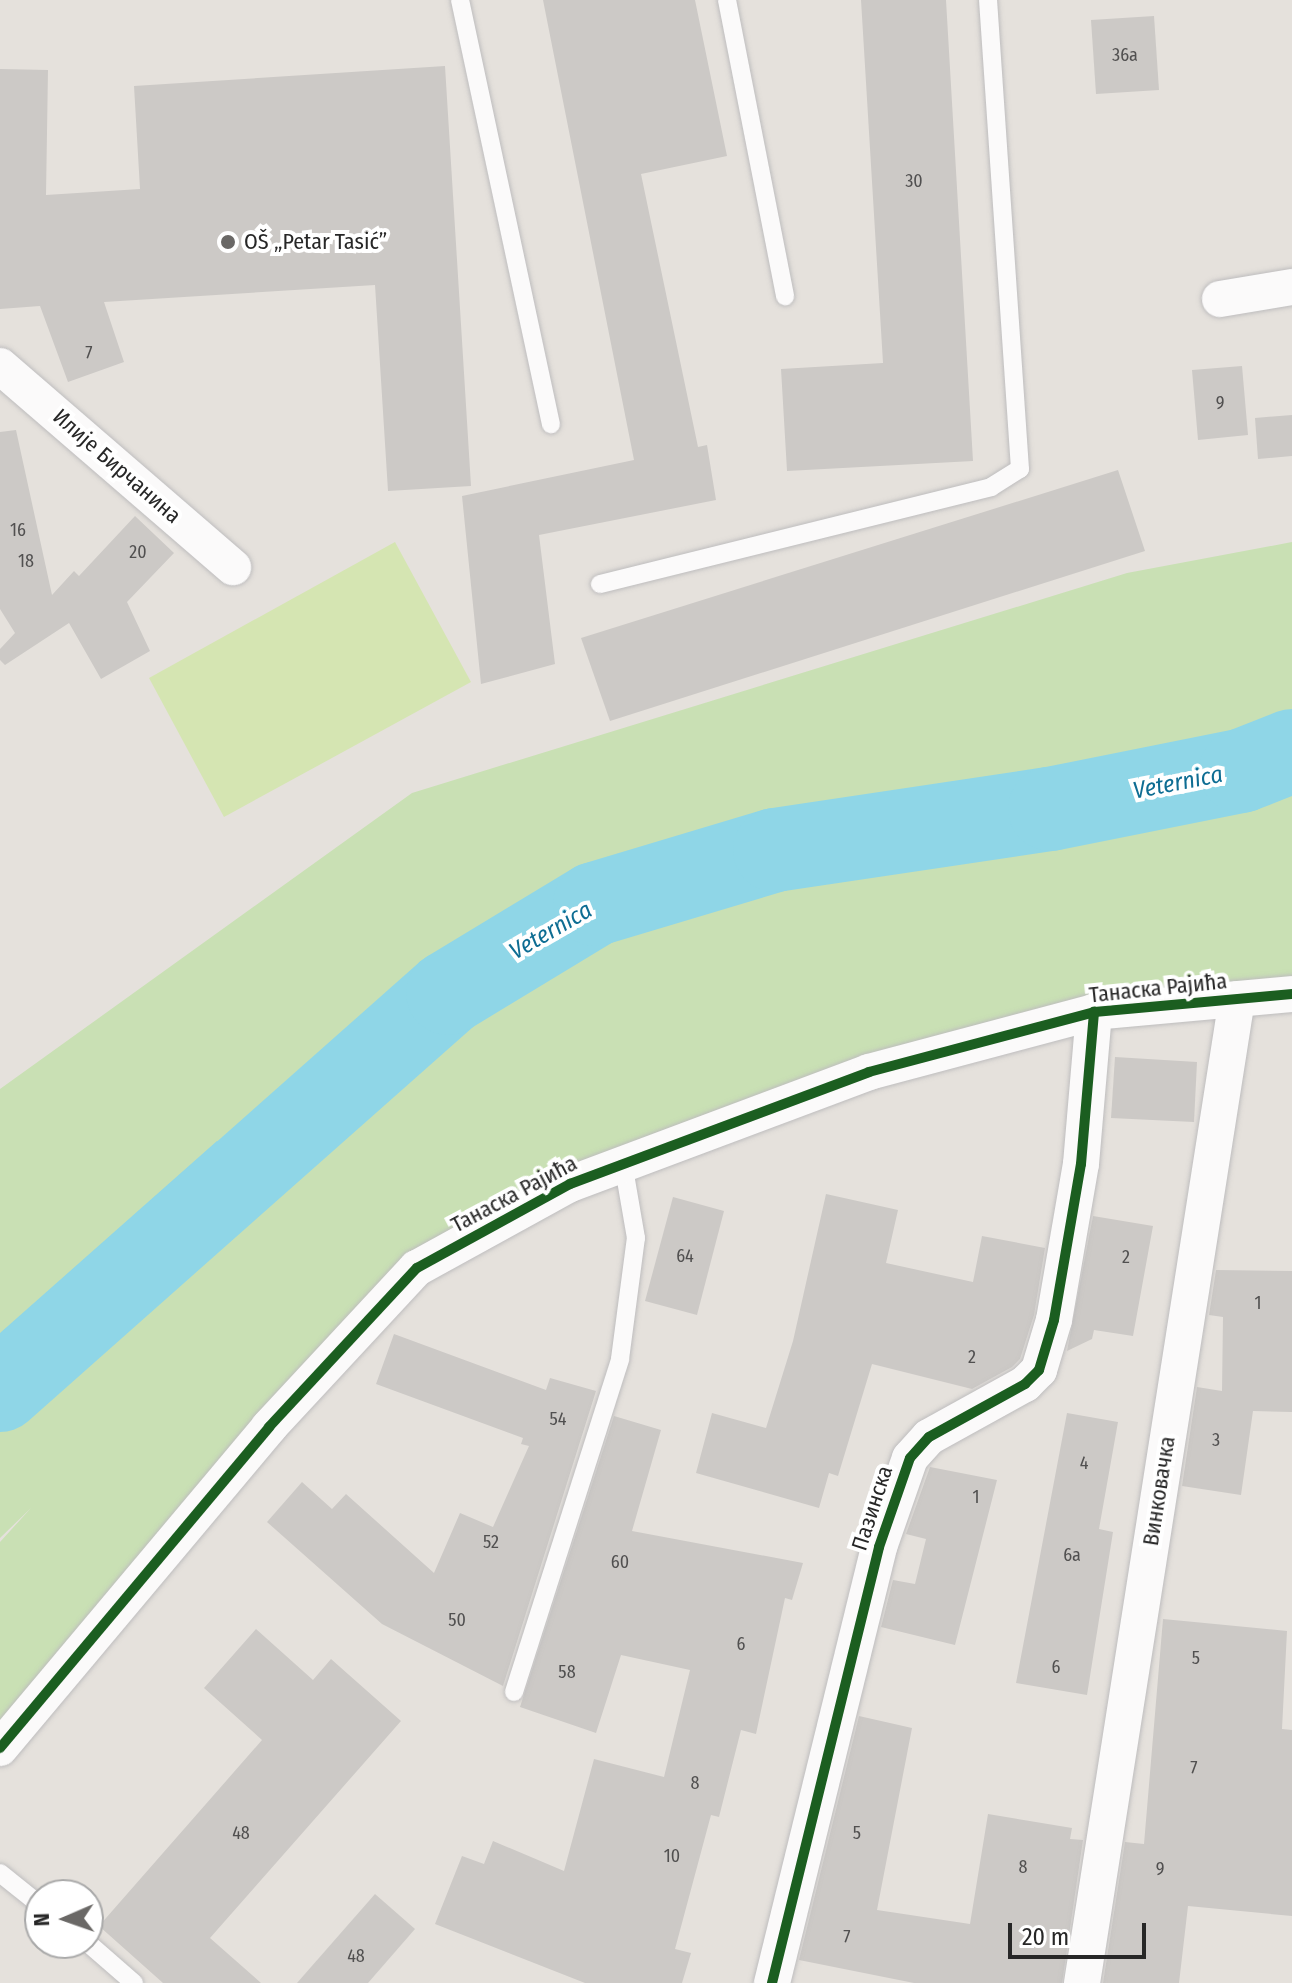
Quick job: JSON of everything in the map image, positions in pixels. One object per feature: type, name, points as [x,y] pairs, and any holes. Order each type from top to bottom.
[{"type":"street","points":[[1220,299],[1292,287]]},
{"type":"street","name":"Илије Бирчанина","points":[[0,366],[233,567]]},
{"type":"street","name":"Танаска Рајића","points":[[0,1748],[269,1427],[417,1268],[570,1184],[869,1072],[1094,1012],[1292,994]]},
{"type":"street","name":"Винковачка","points":[[1082,1983],[1237,999]]},
{"type":"street","name":"Пазинска","points":[[772,1983],[879,1547],[910,1458],[929,1437],[1025,1384],[1039,1370],[1054,1320],[1081,1164],[1094,1012]]},
{"type":"lane","points":[[460,0],[551,424]]},
{"type":"lane","points":[[727,0],[785,296]]},
{"type":"lane","points":[[600,584],[991,487],[1020,469],[988,0]]},
{"type":"lane","points":[[514,1692],[620,1359],[636,1238],[623,1163]]},
{"type":"lane","points":[[0,1873],[24,1892]]},
{"type":"lane","points":[[104,1957],[134,1983]]},
{"type":"green space","points":[[395,542],[471,682],[224,817],[149,678]]},
{"type":"green space","points":[[1292,542],[1292,994],[869,1072],[417,1268],[0,1748],[0,1542],[31,1508],[0,1538],[0,1089],[412,793],[1127,573]]},
{"type":"water","points":[[217,1141],[254,1195],[0,1418],[0,1333]]},
{"type":"building","points":[[543,0],[695,0],[727,156],[641,174],[698,447],[707,445],[716,500],[539,535],[555,664],[481,684],[462,496],[634,460]]},
{"type":"building","points":[[861,0],[946,0],[973,461],[787,471],[781,369],[883,363]]},
{"type":"building","points":[[1154,16],[1159,90],[1096,94],[1091,20]]},
{"type":"building","name":"OŠ „Petar Tasić”","points":[[445,66],[471,486],[388,491],[375,285],[104,302],[124,362],[68,382],[40,306],[0,309],[0,69],[48,70],[46,195],[140,189],[134,86]]},
{"type":"building","points":[[1242,366],[1248,435],[1198,440],[1192,370]]},
{"type":"building","points":[[1292,415],[1292,456],[1258,459],[1255,418]]},
{"type":"building","points":[[16,430],[52,595],[74,571],[79,576],[135,516],[174,553],[127,602],[150,651],[101,679],[69,623],[5,665],[0,660],[0,649],[15,633],[0,609],[0,432]]},
{"type":"building","points":[[1118,470],[1145,551],[610,721],[581,638]]},
{"type":"building","points":[[1115,1057],[1197,1062],[1194,1122],[1111,1118]]},
{"type":"building","points":[[826,1194],[898,1210],[886,1263],[973,1282],[982,1236],[1045,1248],[1034,1315],[1020,1359],[1012,1367],[972,1389],[872,1364],[838,1476],[829,1473],[819,1508],[696,1473],[712,1413],[766,1428],[793,1341]]},
{"type":"building","points":[[673,1197],[724,1211],[697,1315],[645,1301]]},
{"type":"building","points":[[1093,1216],[1153,1226],[1133,1336],[1094,1330],[1092,1339],[1067,1351]]},
{"type":"building","points":[[1216,1270],[1292,1271],[1292,1412],[1253,1411],[1241,1495],[1182,1486],[1197,1387],[1222,1391],[1223,1317],[1209,1315]]},
{"type":"building","points":[[394,1334],[546,1390],[550,1378],[596,1391],[503,1686],[382,1624],[267,1522],[302,1482],[332,1509],[346,1494],[434,1573],[460,1513],[493,1527],[529,1446],[521,1444],[523,1438],[376,1384]]},
{"type":"building","points":[[1067,1413],[1118,1422],[1099,1529],[1113,1532],[1087,1695],[1016,1683]]},
{"type":"building","points":[[614,1416],[661,1430],[632,1531],[803,1563],[792,1600],[785,1598],[756,1734],[741,1730],[719,1817],[711,1815],[675,1949],[691,1953],[682,1983],[585,1983],[435,1924],[462,1856],[484,1864],[493,1841],[564,1871],[594,1759],[664,1777],[690,1670],[621,1655],[596,1733],[520,1707]]},
{"type":"building","points":[[930,1467],[997,1480],[955,1645],[881,1627],[893,1580],[915,1584],[926,1539],[906,1534]]},
{"type":"building","points":[[1163,1619],[1287,1631],[1282,1729],[1292,1730],[1292,1916],[1188,1906],[1179,1983],[1103,1983],[1125,1842],[1144,1844]]},
{"type":"building","points":[[256,1629],[313,1680],[331,1659],[401,1721],[210,1938],[261,1983],[163,1983],[104,1930],[104,1920],[262,1740],[204,1688]]},
{"type":"building","points":[[859,1716],[912,1728],[877,1910],[970,1924],[988,1814],[1072,1828],[1070,1839],[1083,1840],[1062,1983],[914,1983],[799,1960]]},
{"type":"building","points":[[375,1894],[415,1929],[368,1983],[297,1983]]},
{"type":"waterway","name":"Veternica","points":[[0,1390],[448,993],[595,904],[775,850],[1050,809],[1241,771],[1292,751]]},
{"type":"cycle path","points":[[0,1748],[269,1427],[417,1268],[570,1184],[869,1072],[1094,1012],[1292,994]]},
{"type":"cycle path","points":[[772,1983],[879,1547],[910,1458],[929,1437],[1025,1384],[1039,1370],[1054,1320],[1081,1164],[1094,1012]]},
{"type":"place","name":"OŠ „Petar Tasić”","points":[[228,242]]}]
